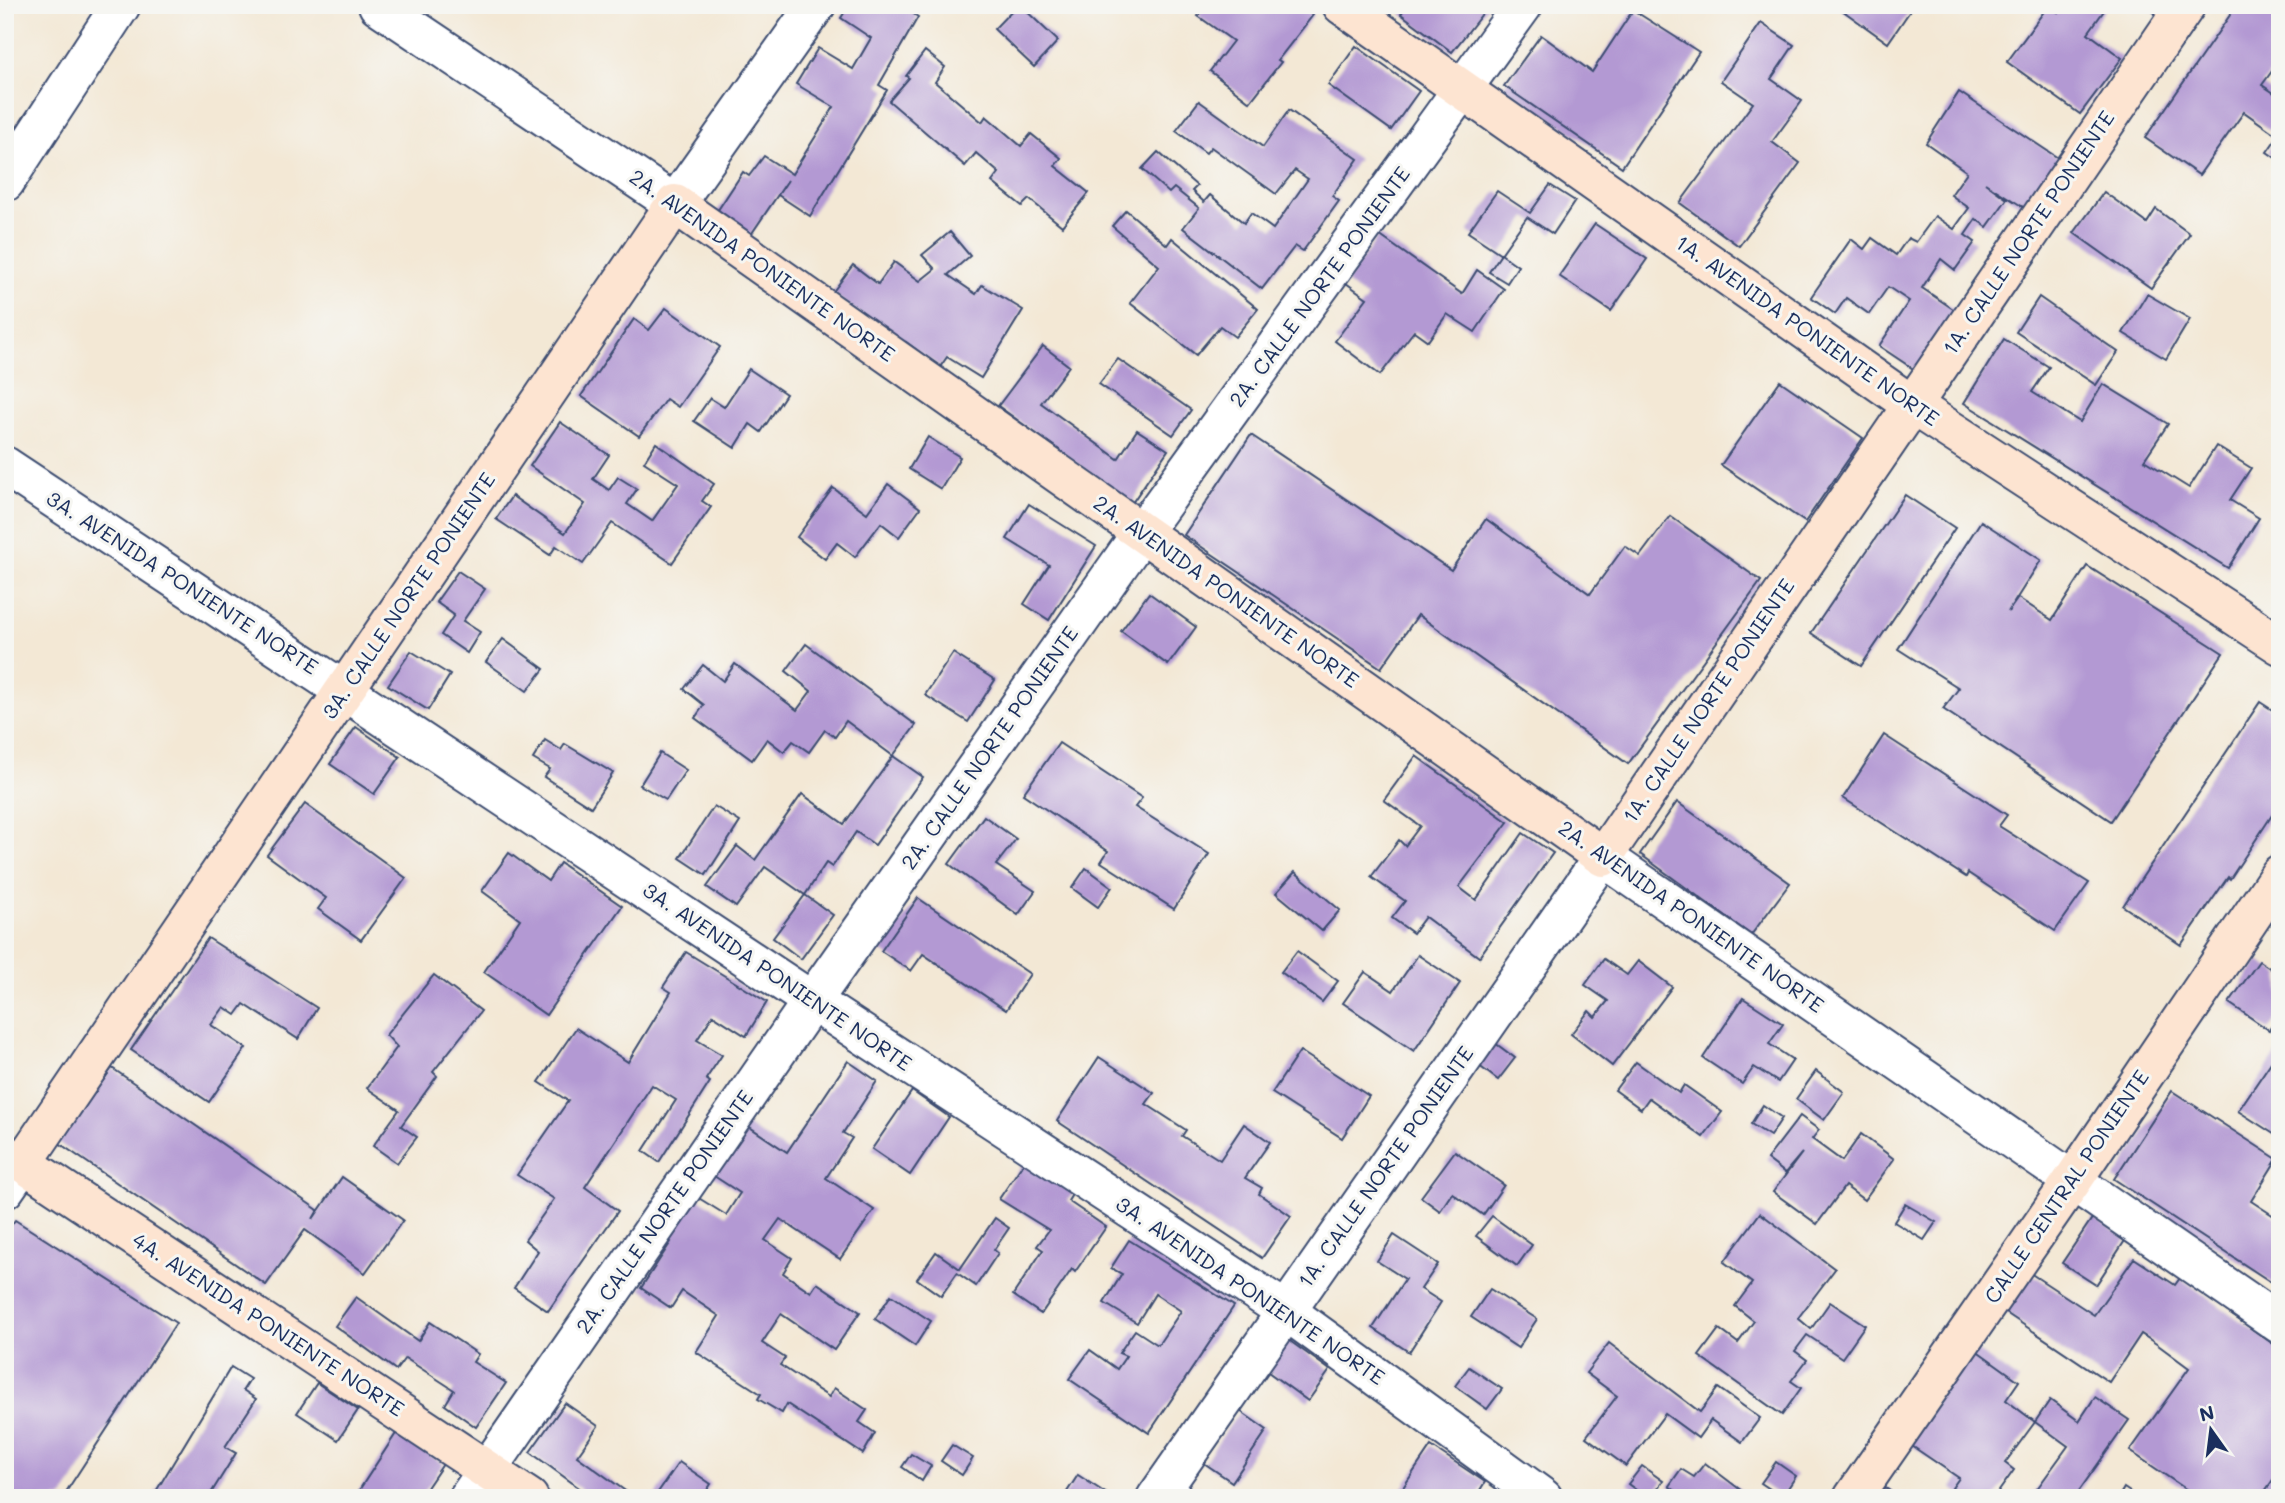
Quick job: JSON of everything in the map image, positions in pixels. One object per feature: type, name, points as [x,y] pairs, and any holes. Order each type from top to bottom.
[{"type":"main road","name":"1A. AVENIDA PONIENTE NORTE","points":[[1342,5],[1912,405],[2280,645]]},
{"type":"main road","name":"1A. CALLE NORTE PONIENTE","points":[[1603,857],[2186,5]]},
{"type":"main road","name":"2A. AVENIDA PONIENTE NORTE","points":[[675,204],[1603,857]]},
{"type":"main road","name":"3A. CALLE NORTE PONIENTE","points":[[11,1169],[345,690],[675,204]]},
{"type":"main road","name":"CALLE CENTRAL PONIENTE","points":[[1853,1498],[2280,874]]},
{"type":"main road","name":"4A. AVENIDA PONIENTE NORTE","points":[[11,1169],[477,1483],[529,1498]]},
{"type":"street","points":[[5,182],[121,5]]},
{"type":"street","name":"2A. AVENIDA PONIENTE NORTE","points":[[378,5],[675,204]]},
{"type":"street","name":"3A. CALLE NORTE PONIENTE","points":[[675,204],[816,5]]},
{"type":"street","name":"2A. CALLE NORTE PONIENTE","points":[[477,1483],[1142,532],[1523,5]]},
{"type":"street","name":"3A. AVENIDA PONIENTE NORTE","points":[[5,466],[812,1001],[1286,1311],[1543,1498]]},
{"type":"street","name":"2A. AVENIDA PONIENTE NORTE","points":[[1603,857],[2280,1324]]},
{"type":"street","name":"1A. CALLE NORTE PONIENTE","points":[[1156,1498],[1603,857]]},
{"type":"building","points":[[849,5],[868,5],[874,9],[877,5],[900,5],[918,17],[879,85],[887,90],[810,216],[778,195],[788,180],[750,236],[716,213],[743,172],[749,176],[764,156],[792,174],[834,107],[796,84],[818,48],[853,69],[871,38],[841,18]]},
{"type":"building","points":[[1017,5],[1058,41],[1034,67],[994,29]]},
{"type":"building","points":[[1206,5],[1299,5],[1313,15],[1250,102],[1210,71],[1233,41],[1198,16]]},
{"type":"building","points":[[1407,5],[1489,5],[1452,52],[1401,14]]},
{"type":"building","points":[[1835,5],[1914,5],[1888,43]]},
{"type":"building","points":[[2062,5],[2108,5],[2088,33],[2122,58],[2080,114],[2007,62],[2048,6],[2058,12]]},
{"type":"building","points":[[2144,5],[2177,5],[2166,21]]},
{"type":"building","points":[[2237,5],[2280,5],[2280,60],[2262,85],[2280,97],[2280,161],[2267,152],[2278,136],[2244,112],[2199,175],[2145,138]]},
{"type":"building","points":[[1633,10],[1699,52],[1622,167],[1504,86],[1541,35],[1592,72]]},
{"type":"building","points":[[1761,23],[1794,45],[1771,79],[1802,101],[1772,142],[1800,163],[1739,246],[1680,203],[1753,103],[1721,81]]},
{"type":"building","points":[[1356,46],[1419,91],[1391,130],[1328,85]]},
{"type":"building","points":[[925,51],[945,67],[935,82],[982,122],[986,116],[1021,146],[1031,134],[1061,158],[1055,166],[1089,193],[1062,226],[1029,199],[1022,206],[992,182],[999,173],[976,153],[965,166],[889,101],[909,78],[906,76]]},
{"type":"building","points":[[1959,92],[2061,160],[2028,210],[1985,183],[2007,199],[1987,227],[1976,219],[1965,235],[1975,242],[1955,270],[1941,259],[1922,288],[1959,313],[1918,372],[1879,346],[1909,301],[1888,287],[1869,314],[1846,298],[1835,314],[1811,297],[1851,239],[1864,249],[1872,238],[1896,255],[1908,238],[1916,242],[1935,216],[1954,229],[1969,208],[1951,195],[1967,172],[1926,143]]},
{"type":"building","points":[[1199,101],[1263,147],[1289,110],[1358,159],[1332,196],[1339,201],[1303,251],[1295,246],[1262,289],[1183,228],[1199,208],[1174,188],[1169,193],[1142,169],[1158,152],[1197,186],[1192,191],[1204,202],[1210,195],[1244,223],[1251,213],[1273,229],[1308,179],[1295,170],[1276,194],[1211,147],[1206,153],[1176,131]]},
{"type":"building","points":[[1550,185],[1575,201],[1553,234],[1527,217],[1501,254],[1468,232],[1497,191],[1530,213]]},
{"type":"building","points":[[2104,192],[2147,223],[2156,209],[2190,234],[2151,288],[2074,233]]},
{"type":"building","points":[[1126,210],[1167,245],[1172,238],[1258,309],[1235,337],[1220,326],[1196,355],[1130,303],[1159,266],[1112,226]]},
{"type":"building","points":[[1595,224],[1647,259],[1611,311],[1559,276]]},
{"type":"building","points":[[950,232],[970,256],[948,275],[976,294],[982,285],[1023,310],[981,378],[947,357],[940,367],[906,342],[903,346],[832,293],[853,265],[878,284],[894,262],[920,281],[935,269],[922,255]]},
{"type":"building","points":[[1379,235],[1462,294],[1477,270],[1504,289],[1475,332],[1447,314],[1428,341],[1414,331],[1380,375],[1335,341],[1367,298],[1346,283]]},
{"type":"building","points":[[1501,254],[1518,266],[1507,283],[1489,272]]},
{"type":"building","points":[[2147,294],[2190,319],[2166,359],[2123,333]]},
{"type":"building","points":[[2039,297],[2118,352],[2096,385],[2016,332]]},
{"type":"building","points":[[666,308],[720,347],[678,407],[666,399],[639,436],[581,396],[634,319],[649,330]]},
{"type":"building","points":[[2004,339],[2049,367],[2032,392],[2080,422],[2103,384],[2168,424],[2144,460],[2189,488],[2216,446],[2251,468],[2230,500],[2259,518],[2228,568],[1964,403]]},
{"type":"building","points":[[1043,346],[1069,366],[1041,403],[1118,459],[1137,430],[1168,450],[1132,503],[998,406]]},
{"type":"building","points":[[1118,359],[1191,410],[1173,435],[1099,384]]},
{"type":"building","points":[[749,369],[786,394],[761,432],[750,424],[735,448],[694,421],[710,398],[724,407]]},
{"type":"building","points":[[1780,381],[1863,438],[1805,522],[1721,465]]},
{"type":"building","points":[[560,422],[609,455],[593,479],[609,490],[618,477],[637,489],[627,504],[652,521],[678,484],[644,462],[656,443],[714,484],[702,501],[711,507],[672,563],[612,523],[583,564],[556,546],[550,555],[496,519],[512,496],[565,533],[585,504],[530,466]]},
{"type":"building","points":[[1251,435],[1451,570],[1486,519],[1590,594],[1625,546],[1640,556],[1670,516],[1761,581],[1628,764],[1418,615],[1381,668],[1184,535]]},
{"type":"building","points":[[928,437],[960,457],[941,489],[909,469]]},
{"type":"building","points":[[888,484],[920,508],[899,537],[881,523],[855,557],[837,543],[825,559],[797,537],[833,488],[867,513]]},
{"type":"building","points":[[1905,495],[1955,528],[1861,666],[1811,633]]},
{"type":"building","points":[[1029,504],[1096,546],[1049,620],[1024,604],[1049,565],[1007,539]]},
{"type":"building","points":[[1981,521],[2041,560],[2008,612],[2018,598],[2052,620],[2087,566],[2223,653],[2111,821],[1943,709],[1959,688],[1898,649]]},
{"type":"building","points":[[458,571],[485,589],[463,621],[480,632],[467,653],[441,635],[454,615],[436,602]]},
{"type":"building","points":[[1149,593],[1196,627],[1168,665],[1121,631]]},
{"type":"building","points":[[503,639],[544,669],[527,691],[486,662]]},
{"type":"building","points":[[806,644],[916,725],[893,756],[846,721],[835,737],[825,730],[809,752],[793,741],[784,752],[767,739],[752,760],[695,718],[704,705],[684,689],[703,665],[723,681],[735,664],[797,710],[811,691],[786,671]]},
{"type":"building","points":[[411,651],[450,675],[428,710],[388,685]]},
{"type":"building","points":[[953,653],[995,680],[968,722],[925,695]]},
{"type":"building","points":[[2260,702],[2280,715],[2280,803],[2230,879],[2228,877],[2181,945],[2123,906]]},
{"type":"building","points":[[356,727],[400,757],[374,794],[330,764]]},
{"type":"building","points":[[1884,735],[2007,815],[1999,826],[2089,883],[2055,931],[1968,873],[1966,877],[1843,798]]},
{"type":"building","points":[[545,740],[561,750],[565,744],[613,773],[591,807],[544,777],[550,769],[533,759]]},
{"type":"building","points":[[1059,743],[1142,798],[1135,807],[1209,854],[1174,909],[1101,862],[1108,851],[1023,794]]},
{"type":"building","points":[[660,753],[686,770],[666,800],[640,785]]},
{"type":"building","points":[[893,756],[923,777],[875,845],[856,832],[832,867],[826,863],[805,895],[765,867],[736,907],[707,887],[737,846],[755,860],[802,794],[844,824]]},
{"type":"building","points":[[1416,756],[1508,822],[1459,887],[1476,900],[1523,833],[1553,853],[1479,957],[1425,917],[1413,933],[1392,918],[1405,901],[1371,877],[1399,840],[1405,846],[1420,826],[1384,800]]},
{"type":"building","points":[[1677,802],[1790,883],[1751,935],[1640,854]]},
{"type":"building","points":[[305,804],[406,878],[361,940],[318,909],[326,898],[267,855]]},
{"type":"building","points":[[714,806],[740,822],[706,875],[680,858]]},
{"type":"building","points":[[984,816],[1016,839],[996,865],[1035,891],[1018,915],[949,864]]},
{"type":"building","points":[[509,853],[548,881],[560,863],[622,906],[546,1015],[484,972],[520,919],[482,891]]},
{"type":"building","points":[[1086,868],[1112,887],[1098,907],[1072,888]]},
{"type":"building","points":[[1295,872],[1340,910],[1322,931],[1276,893]]},
{"type":"building","points":[[805,895],[833,915],[801,959],[773,938]]},
{"type":"building","points":[[918,898],[1030,974],[1006,1010],[923,954],[911,971],[881,951]]},
{"type":"building","points":[[208,938],[317,1008],[298,1039],[244,1004],[236,1015],[224,1007],[211,1025],[246,1048],[209,1102],[131,1050]]},
{"type":"building","points":[[1297,951],[1338,981],[1322,1002],[1281,972]]},
{"type":"building","points":[[686,952],[767,1002],[746,1036],[713,1015],[697,1040],[722,1055],[706,1079],[710,1082],[659,1162],[643,1151],[676,1100],[652,1085],[585,1187],[618,1211],[548,1311],[514,1288],[538,1251],[525,1240],[554,1199],[517,1175],[568,1101],[539,1082],[576,1028],[628,1062],[671,992],[663,987]]},
{"type":"building","points":[[1418,955],[1460,983],[1414,1051],[1343,1003],[1365,972],[1393,991]]},
{"type":"building","points":[[1604,959],[1627,975],[1638,961],[1672,987],[1612,1066],[1571,1034],[1589,1011],[1595,1017],[1608,1001],[1585,985]]},
{"type":"building","points":[[2259,961],[2280,975],[2280,1014],[2269,1030],[2229,1003]]},
{"type":"building","points":[[434,975],[481,1011],[433,1072],[437,1076],[401,1126],[417,1137],[397,1163],[373,1146],[399,1110],[367,1088],[397,1047],[386,1035]]},
{"type":"building","points":[[1743,998],[1783,1024],[1769,1044],[1793,1060],[1778,1082],[1754,1067],[1742,1084],[1703,1058]]},
{"type":"building","points":[[1487,1037],[1515,1058],[1498,1080],[1470,1059]]},
{"type":"building","points":[[2280,1049],[2280,1138],[2238,1111]]},
{"type":"building","points":[[1300,1051],[1369,1096],[1342,1138],[1272,1093]]},
{"type":"building","points":[[1099,1057],[1154,1093],[1146,1104],[1186,1130],[1182,1136],[1220,1160],[1244,1124],[1270,1142],[1245,1178],[1262,1188],[1259,1194],[1291,1216],[1262,1258],[1057,1121]]},
{"type":"building","points":[[848,1061],[877,1081],[843,1133],[852,1138],[826,1178],[874,1210],[840,1259],[780,1219],[765,1240],[792,1258],[783,1273],[811,1292],[817,1283],[860,1312],[834,1350],[781,1314],[762,1343],[785,1358],[780,1365],[829,1397],[834,1388],[867,1410],[859,1422],[875,1433],[863,1454],[787,1404],[782,1413],[758,1399],[761,1394],[696,1352],[719,1316],[682,1291],[671,1308],[641,1288],[671,1242],[661,1235],[689,1192],[726,1215],[740,1193],[711,1174],[745,1124],[787,1152]]},
{"type":"building","points":[[1636,1062],[1679,1093],[1684,1085],[1722,1112],[1703,1137],[1649,1098],[1641,1109],[1615,1090]]},
{"type":"building","points":[[112,1068],[318,1210],[313,1219],[342,1177],[403,1220],[365,1273],[305,1230],[266,1285],[59,1143]]},
{"type":"building","points":[[1816,1071],[1844,1092],[1824,1120],[1796,1099]]},
{"type":"building","points":[[912,1091],[949,1117],[910,1175],[872,1149]]},
{"type":"building","points":[[2172,1091],[2277,1159],[2251,1201],[2280,1220],[2280,1288],[2114,1179]]},
{"type":"building","points":[[1763,1105],[1782,1118],[1770,1136],[1751,1124]]},
{"type":"building","points":[[1800,1116],[1819,1130],[1812,1139],[1842,1161],[1861,1134],[1894,1159],[1864,1200],[1845,1186],[1817,1224],[1773,1192],[1802,1153],[1785,1173],[1767,1159]]},
{"type":"building","points":[[1455,1151],[1504,1185],[1483,1215],[1452,1193],[1440,1211],[1421,1197]]},
{"type":"building","points":[[1025,1161],[1073,1193],[1068,1201],[1106,1227],[1041,1314],[1013,1295],[1043,1250],[1037,1246],[1049,1230],[999,1199]]},
{"type":"building","points":[[1905,1204],[1936,1222],[1924,1240],[1894,1222]]},
{"type":"building","points":[[1760,1213],[1835,1269],[1798,1318],[1811,1329],[1830,1302],[1865,1325],[1842,1358],[1807,1335],[1795,1351],[1807,1360],[1791,1381],[1801,1388],[1782,1415],[1699,1356],[1719,1329],[1738,1343],[1754,1321],[1735,1306],[1752,1283],[1724,1262]]},
{"type":"building","points":[[1492,1216],[1532,1245],[1517,1266],[1476,1236]]},
{"type":"building","points":[[2093,1217],[2126,1239],[2096,1285],[2062,1263]]},
{"type":"building","points":[[995,1218],[1009,1228],[994,1250],[998,1253],[976,1286],[957,1273],[941,1296],[917,1279],[936,1252],[960,1269]]},
{"type":"building","points":[[15,1220],[176,1323],[62,1498],[5,1498],[5,1234]]},
{"type":"building","points":[[1394,1235],[1438,1264],[1421,1289],[1441,1302],[1409,1352],[1373,1328],[1405,1279],[1377,1261]]},
{"type":"building","points":[[1129,1240],[1234,1306],[1149,1433],[1069,1379],[1090,1350],[1117,1369],[1126,1356],[1119,1353],[1135,1330],[1158,1345],[1181,1311],[1155,1294],[1137,1323],[1104,1303],[1122,1274],[1111,1268]]},
{"type":"building","points":[[2134,1258],[2175,1285],[2180,1278],[2280,1349],[2280,1470],[2260,1498],[2199,1498],[2130,1451],[2189,1368],[2158,1345],[2141,1334],[2109,1382],[2003,1311],[2030,1273],[2094,1315]]},
{"type":"building","points":[[1490,1289],[1537,1319],[1518,1348],[1471,1317]]},
{"type":"building","points":[[891,1295],[931,1321],[915,1346],[875,1319]]},
{"type":"building","points":[[356,1297],[418,1341],[430,1322],[478,1354],[473,1362],[506,1383],[476,1427],[445,1405],[454,1390],[405,1358],[396,1370],[335,1326]]},
{"type":"building","points":[[1287,1339],[1330,1370],[1308,1401],[1264,1369]]},
{"type":"building","points":[[1609,1343],[1700,1412],[1718,1388],[1760,1418],[1742,1442],[1711,1420],[1698,1438],[1665,1414],[1626,1466],[1586,1437],[1617,1396],[1586,1373]]},
{"type":"building","points":[[1969,1345],[2019,1381],[2006,1400],[2035,1422],[2005,1463],[2014,1470],[1994,1498],[1966,1498],[1952,1488],[1959,1478],[1909,1444]]},
{"type":"building","points":[[231,1367],[250,1379],[243,1390],[256,1399],[225,1447],[236,1453],[208,1498],[152,1498]]},
{"type":"building","points":[[1469,1367],[1502,1389],[1487,1409],[1455,1386]]},
{"type":"building","points":[[317,1383],[358,1410],[338,1440],[297,1413]]},
{"type":"building","points":[[2095,1397],[2129,1420],[2074,1498],[2040,1498],[2034,1493],[2068,1446],[2035,1422],[2050,1400],[2079,1421]]},
{"type":"building","points":[[565,1403],[598,1426],[577,1456],[635,1498],[593,1498],[530,1452]]},
{"type":"building","points":[[1240,1411],[1267,1430],[1232,1482],[1204,1463]]},
{"type":"building","points":[[397,1432],[443,1464],[420,1498],[354,1498]]},
{"type":"building","points":[[952,1445],[973,1458],[962,1475],[941,1461]]},
{"type":"building","points":[[1431,1446],[1485,1482],[1475,1498],[1396,1498]]},
{"type":"building","points":[[911,1454],[931,1466],[922,1481],[902,1467]]},
{"type":"building","points":[[679,1462],[711,1484],[702,1498],[654,1498]]},
{"type":"building","points":[[1776,1462],[1796,1476],[1782,1497],[1761,1483]]},
{"type":"building","points":[[1705,1463],[1746,1494],[1744,1498],[1685,1498],[1669,1486],[1681,1469],[1694,1477]]},
{"type":"building","points":[[1642,1466],[1663,1481],[1650,1498],[1628,1484]]},
{"type":"building","points":[[1078,1475],[1113,1498],[1063,1498]]},
{"type":"building","points":[[1883,1486],[1900,1498],[1875,1498]]},
{"type":"building","points":[[2124,1488],[2139,1498],[2118,1498]]}]
